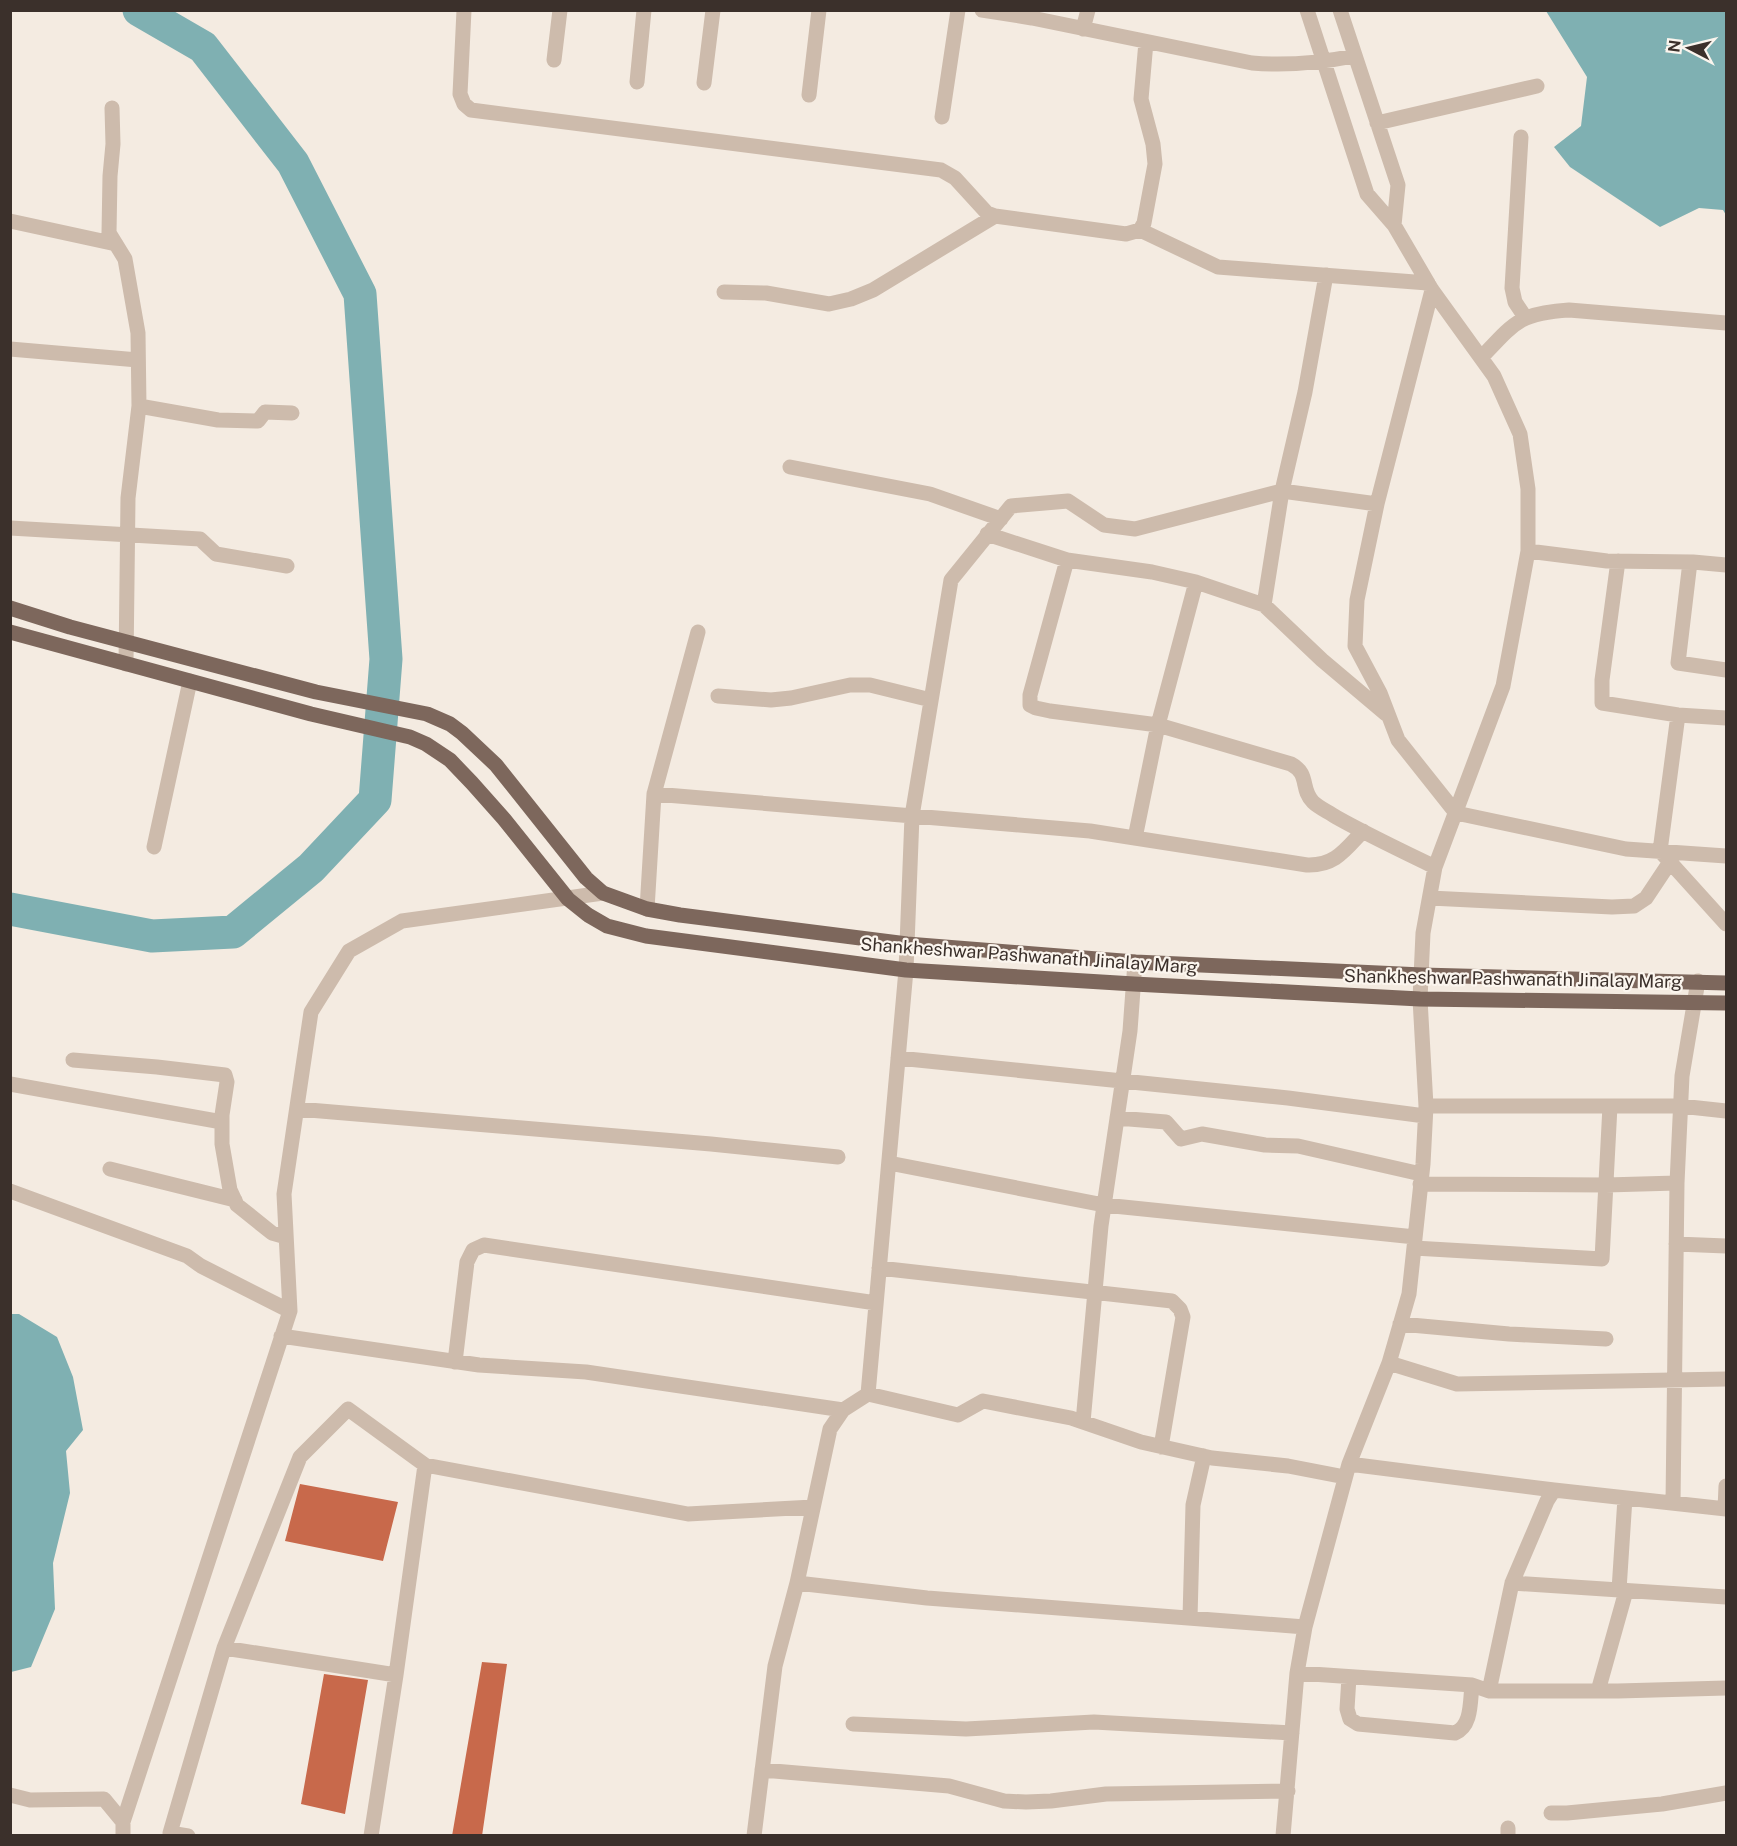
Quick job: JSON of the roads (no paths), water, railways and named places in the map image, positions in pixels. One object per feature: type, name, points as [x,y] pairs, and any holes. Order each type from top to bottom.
[{"type":"main road","points":[[10,608],[70,627],[316,692],[427,714],[450,724],[496,765],[586,878],[603,893],[647,909],[907,944],[1136,962],[1422,975],[1726,983]]},
{"type":"main road","name":"Shankheshwar Pashwanath Jinalay Marg","points":[[10,632],[311,714],[410,737],[426,744],[450,760],[472,783],[568,899],[607,926],[646,936],[906,970],[1420,999],[1726,1003]]},
{"type":"street","points":[[464,10],[460,94],[464,104],[471,110],[941,170],[955,178],[987,213],[995,216],[1126,234],[1140,230],[1218,267],[1430,286]]},
{"type":"street","points":[[554,60],[560,10]]},
{"type":"street","points":[[637,82],[644,10]]},
{"type":"street","points":[[704,83],[713,10]]},
{"type":"street","points":[[809,95],[819,10]]},
{"type":"street","points":[[942,117],[958,10]]},
{"type":"street","points":[[982,10],[1252,63],[1283,66],[1324,63],[1354,56]]},
{"type":"street","points":[[1083,29],[1088,10]]},
{"type":"street","points":[[1283,1836],[1297,1673],[1305,1627],[1347,1470],[1389,1364],[1409,1294],[1421,1179],[1425,1111],[1420,999],[1423,933],[1435,867],[1503,686],[1528,551],[1528,489],[1520,434],[1494,376],[1430,286],[1394,225],[1367,194],[1307,10]]},
{"type":"street","points":[[1340,10],[1398,185],[1394,225]]},
{"type":"street","points":[[1140,230],[1144,223],[1155,164],[1153,144],[1141,99],[1146,42]]},
{"type":"street","points":[[1377,123],[1537,86]]},
{"type":"street","points":[[112,108],[114,144],[110,176],[109,233],[125,259],[138,333],[139,406],[126,536],[126,664]]},
{"type":"street","points":[[1521,137],[1512,288],[1515,302],[1525,317]]},
{"type":"street","points":[[724,292],[766,293],[829,304],[851,299],[873,290],[995,216]]},
{"type":"street","points":[[10,221],[116,244]]},
{"type":"street","points":[[1264,605],[1282,491],[1305,392],[1326,276]]},
{"type":"street","points":[[1430,286],[1377,504],[1357,600],[1355,646],[1380,693],[1398,740],[1456,813],[1665,857],[1726,856]]},
{"type":"street","points":[[1481,358],[1509,328],[1525,317],[1548,311],[1569,310],[1726,323]]},
{"type":"street","points":[[10,349],[138,360]]},
{"type":"street","points":[[139,406],[218,420],[258,421],[265,412],[292,413]]},
{"type":"street","points":[[790,467],[930,494],[1001,519]]},
{"type":"street","points":[[868,1394],[906,970],[912,816],[951,580],[1011,506],[1068,501],[1104,525],[1135,529],[1282,491],[1377,504]]},
{"type":"street","points":[[10,528],[200,539],[216,554],[287,566]]},
{"type":"street","points":[[987,534],[1067,560],[1152,572],[1196,582],[1264,605],[1322,660],[1389,716]]},
{"type":"street","points":[[1528,551],[1618,561],[1726,565]]},
{"type":"street","points":[[1067,560],[1030,694],[1030,705],[1050,711],[1158,725],[1291,764],[1299,768],[1304,777],[1306,794],[1314,804],[1435,867]]},
{"type":"street","points":[[1618,561],[1602,680],[1602,703],[1678,715],[1726,718]]},
{"type":"street","points":[[1690,562],[1678,663],[1726,670]]},
{"type":"street","points":[[1135,838],[1158,725],[1196,582]]},
{"type":"street","points":[[647,909],[654,794],[698,632]]},
{"type":"street","points":[[154,847],[190,681]]},
{"type":"street","points":[[718,696],[771,700],[792,698],[850,685],[870,685],[931,700]]},
{"type":"street","points":[[1430,898],[1612,907],[1634,906],[1646,898],[1665,857],[1678,715]]},
{"type":"street","points":[[654,794],[1090,831],[1320,866],[1334,861],[1363,831]]},
{"type":"street","points":[[1665,857],[1726,924]]},
{"type":"street","points":[[123,1829],[290,1311],[284,1194],[311,1012],[349,951],[402,921],[603,893]]},
{"type":"street","points":[[1083,1422],[1104,1205],[1136,962]]},
{"type":"street","points":[[1673,1503],[1680,1106],[1682,1076],[1698,981]]},
{"type":"street","points":[[898,1058],[1425,1111],[1610,1106],[1680,1106],[1726,1111]]},
{"type":"street","points":[[73,1060],[158,1066],[225,1075],[227,1082],[222,1144],[230,1190],[237,1205],[272,1233],[286,1237]]},
{"type":"street","points":[[10,1084],[222,1122]]},
{"type":"street","points":[[889,1163],[1104,1205],[1414,1242],[1602,1259],[1610,1106]]},
{"type":"street","points":[[297,1109],[838,1157]]},
{"type":"street","points":[[1117,1118],[1166,1122],[1181,1139],[1202,1134],[1265,1145],[1298,1146],[1421,1179],[1606,1185],[1677,1183]]},
{"type":"street","points":[[110,1169],[235,1200]]},
{"type":"street","points":[[10,1191],[187,1256],[201,1266],[290,1311]]},
{"type":"street","points":[[1676,1244],[1726,1246]]},
{"type":"street","points":[[455,1362],[467,1262],[473,1250],[484,1245],[876,1303]]},
{"type":"street","points":[[879,1268],[1172,1301],[1180,1308],[1182,1317],[1161,1447]]},
{"type":"street","points":[[1400,1324],[1509,1334],[1606,1339]]},
{"type":"street","points":[[281,1336],[479,1365],[586,1372],[843,1410]]},
{"type":"street","points":[[1389,1364],[1457,1384],[1726,1379]]},
{"type":"street","points":[[754,1836],[775,1666],[830,1429],[843,1410],[868,1394],[958,1415],[983,1401],[1071,1418],[1161,1447],[1204,1456],[1288,1466],[1554,1490],[1726,1509],[1726,1486]]},
{"type":"street","points":[[188,1836],[171,1834],[224,1648],[300,1457],[348,1409],[425,1465],[688,1514],[813,1507]]},
{"type":"street","points":[[1190,1618],[1193,1505],[1204,1456]]},
{"type":"street","points":[[371,1836],[425,1465]]},
{"type":"street","points":[[1489,1691],[1512,1583],[1547,1501],[1554,1490]]},
{"type":"street","points":[[1598,1691],[1623,1590],[1625,1498]]},
{"type":"street","points":[[796,1583],[927,1598],[1305,1627]]},
{"type":"street","points":[[1512,1583],[1726,1597]]},
{"type":"street","points":[[224,1648],[396,1675]]},
{"type":"street","points":[[1297,1673],[1472,1685],[1489,1691],[1726,1688]]},
{"type":"street","points":[[1349,1677],[1347,1709],[1350,1719],[1358,1724],[1455,1733],[1461,1731],[1468,1720],[1472,1685]]},
{"type":"street","points":[[853,1724],[966,1729],[1094,1722],[1292,1733]]},
{"type":"street","points":[[762,1770],[949,1786],[1005,1801],[1026,1802],[1106,1794],[1288,1791]]},
{"type":"street","points":[[1551,1813],[1662,1804],[1726,1793]]},
{"type":"street","points":[[10,1795],[30,1800],[104,1799],[123,1829]]},
{"type":"water","points":[[1546,11],[1726,11],[1726,215],[1723,210],[1699,208],[1660,227],[1570,167],[1554,147],[1581,126],[1587,77]]},
{"type":"water","points":[[11,1314],[19,1314],[57,1337],[73,1377],[83,1430],[66,1451],[70,1493],[53,1563],[55,1609],[31,1667],[11,1672]]},
{"type":"waterway","points":[[10,909],[152,936],[233,932],[311,868],[375,800],[386,659],[360,294],[293,163],[203,47],[139,10]]}]
